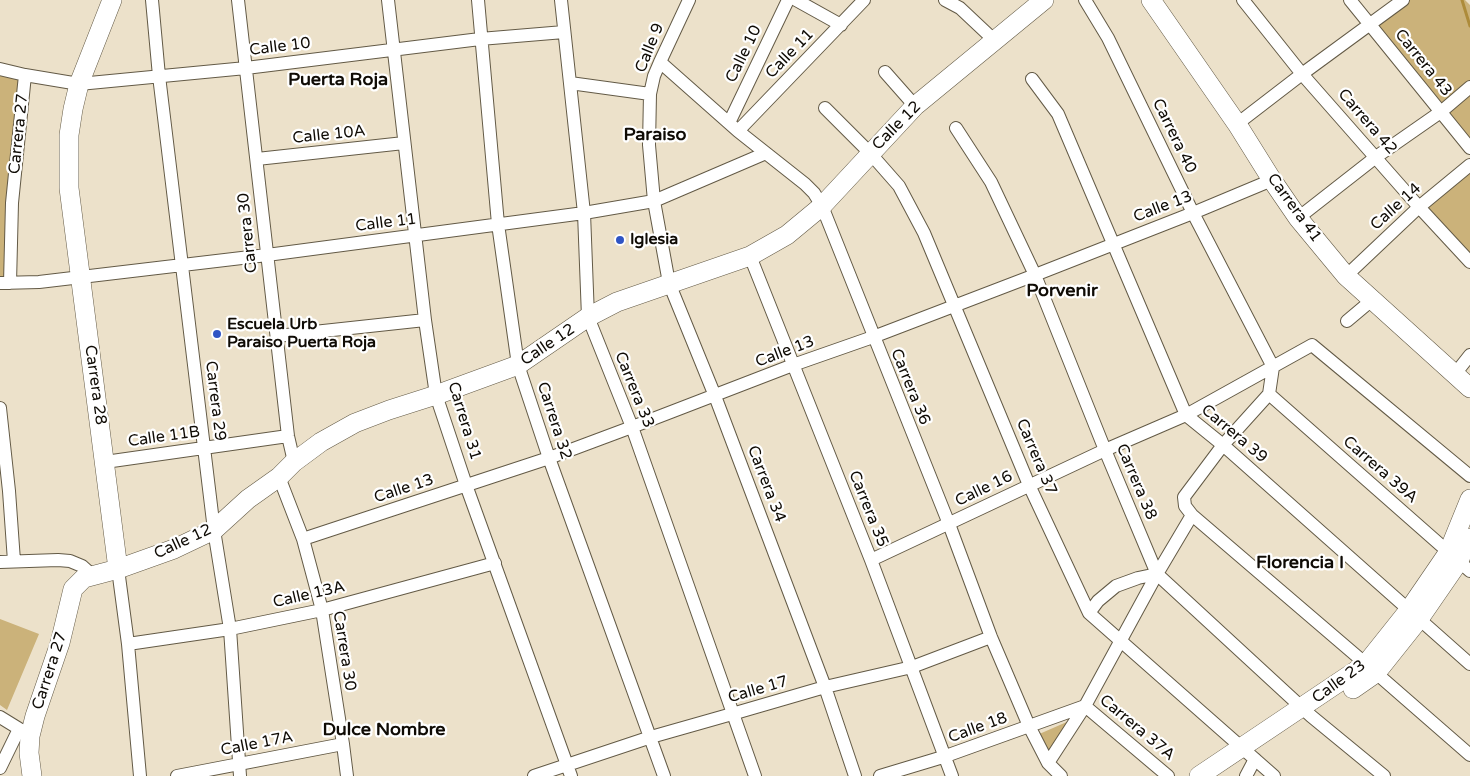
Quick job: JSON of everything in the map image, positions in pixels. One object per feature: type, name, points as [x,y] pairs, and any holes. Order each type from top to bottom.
[{"type":"street","name":"Carrera 28","points":[[112,0],[79,84],[73,109],[70,135],[69,188],[128,644],[140,776]]},
{"type":"street","name":"Carrera 29","points":[[152,0],[181,264],[214,530],[230,629],[239,770]]},
{"type":"street","name":"Carrera 30","points":[[238,0],[288,436],[294,462]]},
{"type":"street","name":"Carrera 31","points":[[388,0],[425,320],[436,396],[466,485],[569,770]]},
{"type":"street","name":"Carrera 32","points":[[478,0],[498,224],[518,365],[548,458],[664,776]]},
{"type":"street","name":"Carrera 33","points":[[561,0],[584,213],[588,317],[632,427],[754,776]]},
{"type":"street","name":"Calle 9","points":[[654,201],[650,145],[650,94],[654,76],[689,0]]},
{"type":"street","name":"Calle 10","points":[[734,127],[788,0]]},
{"type":"street","points":[[796,0],[816,5],[841,25]]},
{"type":"street","name":"Calle 11","points":[[734,127],[841,25],[864,0]]},
{"type":"street","points":[[945,0],[960,8],[994,40]]},
{"type":"street","name":"Calle 12","points":[[92,575],[118,569],[174,549],[214,530],[248,499],[279,477],[294,462],[321,442],[355,424],[389,410],[436,396],[518,365],[588,317],[617,302],[750,256],[787,235],[822,206],[915,106],[1044,0]]},
{"type":"street","name":"Carrera 40","points":[[1086,0],[1108,38],[1193,213],[1273,368]]},
{"type":"street","name":"Carrera 41","points":[[1151,0],[1237,124],[1298,218],[1346,276],[1470,388]]},
{"type":"street","name":"Carrera 42","points":[[1243,0],[1302,74],[1470,262]]},
{"type":"street","name":"Carrera 43","points":[[1350,0],[1442,111],[1470,148]]},
{"type":"street","points":[[1237,124],[1403,0]]},
{"type":"street","name":"Calle 10","points":[[0,69],[26,76],[79,84],[246,68],[393,48],[564,32]]},
{"type":"street","name":"Carrera 36","points":[[660,62],[734,127],[805,184],[814,193],[822,206],[948,524],[990,638],[1029,726],[1048,763],[1061,776]]},
{"type":"street","points":[[885,72],[915,106]]},
{"type":"street","name":"Carrera 27","points":[[5,283],[26,76]]},
{"type":"street","name":"Carrera 39","points":[[1032,79],[1058,114],[1186,415],[1224,445],[1470,664]]},
{"type":"street","points":[[570,84],[650,94]]},
{"type":"street","points":[[1298,218],[1376,157],[1442,111],[1470,86]]},
{"type":"street","name":"Carrera 37","points":[[825,108],[870,153],[899,186],[924,232],[1029,485],[1089,613],[1274,776]]},
{"type":"street","name":"Carrera 38","points":[[956,128],[991,182],[1035,275],[1104,450],[1158,574],[1307,712],[1384,776]]},
{"type":"street","name":"Calle 10A","points":[[257,159],[404,143]]},
{"type":"street","name":"Calle 11","points":[[5,283],[80,278],[584,213],[654,201],[766,153]]},
{"type":"street","name":"Calle 14","points":[[1346,276],[1419,207],[1470,165]]},
{"type":"street","name":"Calle 13","points":[[303,539],[548,458],[632,427],[1035,275],[1272,180]]},
{"type":"street","name":"Carrera 34","points":[[654,201],[669,283],[715,396],[825,687],[855,776]]},
{"type":"street","name":"Carrera 35","points":[[750,256],[871,560],[952,776]]},
{"type":"street","points":[[1347,321],[1372,300]]},
{"type":"street","points":[[277,336],[425,320]]},
{"type":"street","name":"Calle 16","points":[[871,560],[1104,450],[1186,415],[1312,345],[1470,476]]},
{"type":"street","points":[[1455,374],[1470,354]]},
{"type":"street","points":[[1273,368],[1269,394],[1224,445],[1184,497],[1185,506],[1192,515],[1470,755]]},
{"type":"street","name":"Carrera 39A","points":[[1269,394],[1459,561]]},
{"type":"street","points":[[0,408],[14,561]]},
{"type":"street","name":"Calle 11B","points":[[105,462],[288,436]]},
{"type":"street","name":"Carrera 30","points":[[279,477],[303,539],[322,610],[347,776]]},
{"type":"street","name":"Calle 23","points":[[1459,561],[1470,499]]},
{"type":"street","points":[[1048,763],[1085,706],[1192,515]]},
{"type":"street","name":"Calle 23","points":[[1220,776],[1307,712],[1371,669],[1459,561],[1470,533]]},
{"type":"street","points":[[0,562],[58,560],[82,566],[92,575]]},
{"type":"street","name":"Calle 13A","points":[[128,644],[230,629],[322,610],[495,564]]},
{"type":"street","points":[[1089,613],[1098,600],[1116,586],[1138,578],[1158,574]]},
{"type":"street","name":"Carrera 27","points":[[32,776],[25,732],[35,716],[60,643],[73,589],[78,583],[92,575]]},
{"type":"street","name":"Calle 17","points":[[534,776],[569,770],[651,738],[825,687],[912,667],[990,638]]},
{"type":"street","name":"Calle 18","points":[[880,776],[944,757],[1085,706]]},
{"type":"street","name":"Carrera 37A","points":[[1085,706],[1168,776]]},
{"type":"street","points":[[0,717],[25,732],[0,768]]},
{"type":"street","name":"Calle 17A","points":[[177,776],[239,770],[343,744]]},
{"type":"street","points":[[1246,776],[1249,754]]},
{"type":"street","name":"Calle 23","points":[[1199,776],[1249,754]]},
{"type":"shaded area","points":[[1403,0],[1465,0],[1470,5],[1470,148],[1371,24]]},
{"type":"shaded area","points":[[0,69],[25,75],[10,283],[0,283]]},
{"type":"shaded area","points":[[1470,165],[1470,264],[1418,209]]},
{"type":"shaded area","points":[[0,619],[39,634],[7,710],[0,705]]},
{"type":"shaded area","points":[[1069,721],[1048,755],[1037,735]]},
{"type":"waterway","points":[[1462,0],[1470,26]]},
{"type":"place","name":"Iglesia","points":[[620,240]]},
{"type":"place","name":"Escuela Urb Paraiso Puerta Roja","points":[[217,334]]},
{"type":"district","name":"Puerta Roja","points":[[338,80]]},
{"type":"district","name":"Paraiso","points":[[655,135]]},
{"type":"district","name":"Porvenir","points":[[1062,291]]},
{"type":"district","name":"Florencia I","points":[[1300,563]]},
{"type":"district","name":"Dulce Nombre","points":[[384,730]]}]
